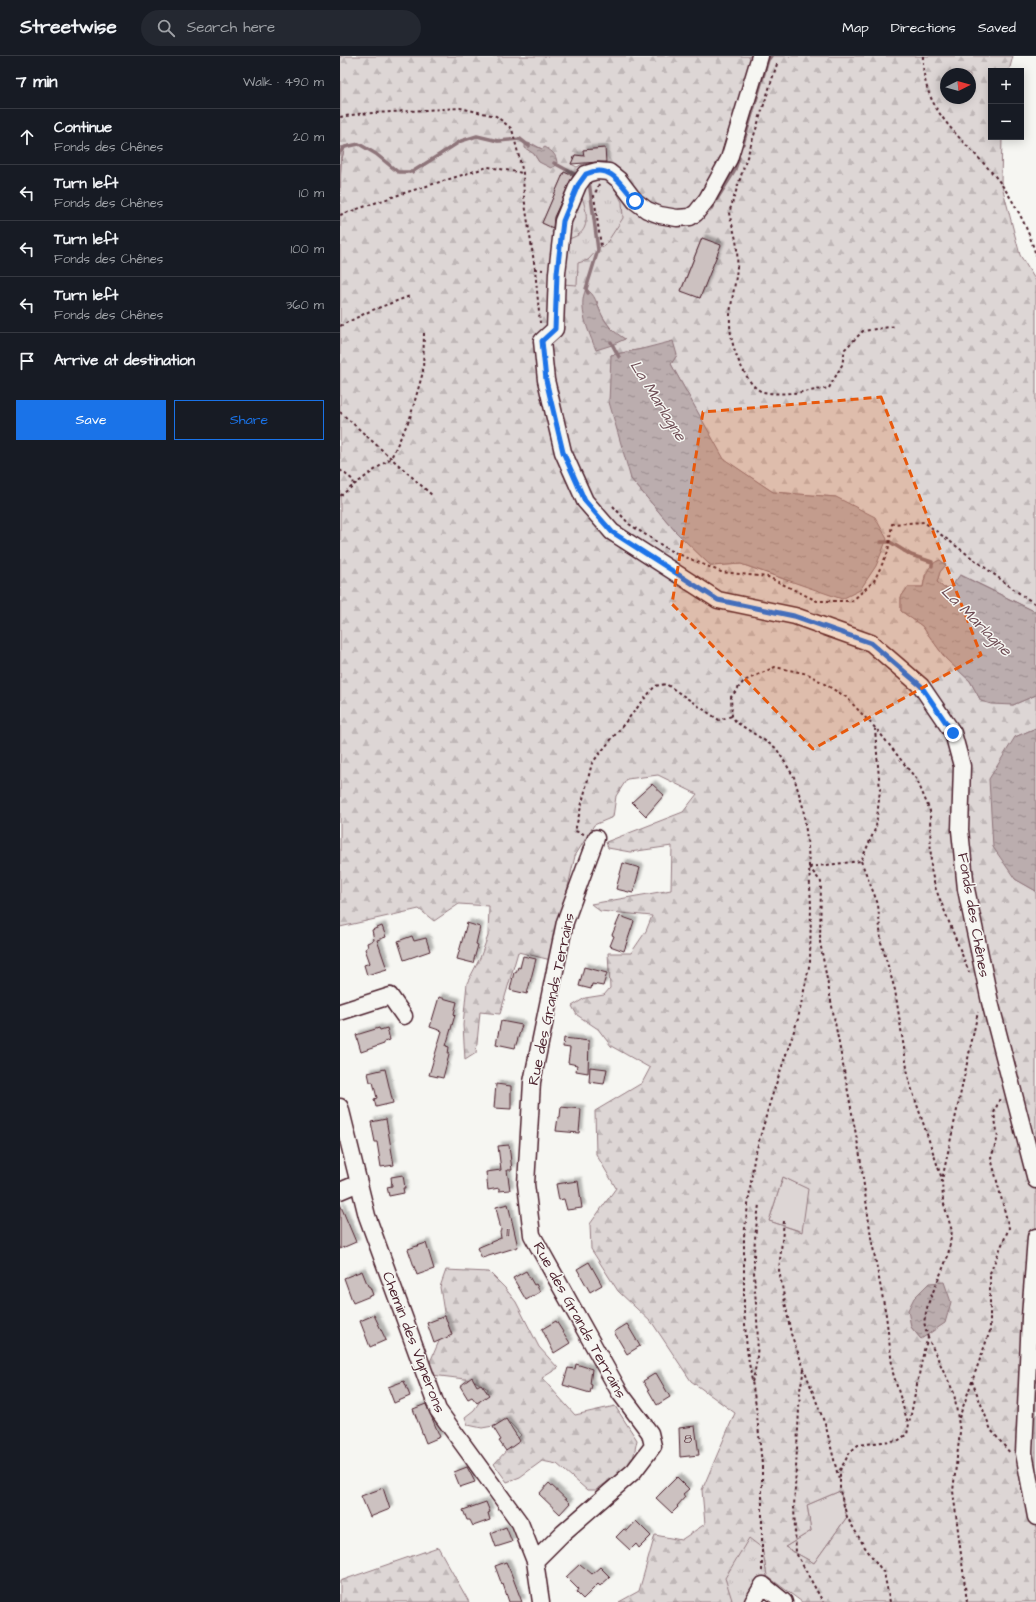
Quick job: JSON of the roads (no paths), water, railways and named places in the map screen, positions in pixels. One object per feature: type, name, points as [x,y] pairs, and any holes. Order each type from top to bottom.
[{"type":"street","name":"Fonds des Chênes","points":[[760,56],[729,159],[707,199],[696,213],[690,217],[677,218],[660,215],[647,210],[635,201],[619,180],[609,172],[597,171],[584,184],[563,221],[557,273],[555,329],[542,341],[546,380],[563,452],[585,501],[612,532],[718,600],[794,616],[871,643],[921,686],[953,733],[962,766],[960,830],[966,889],[990,1002],[1036,1180]]},
{"type":"street","name":"Rue des Grands Terrains","points":[[535,1560],[562,1533],[634,1471],[653,1446],[650,1433],[620,1393],[532,1235],[526,1184],[532,1082],[565,922],[596,838]]},
{"type":"street","points":[[340,1012],[390,996],[404,1016]]},
{"type":"street","name":"Chemin des Vignerons","points":[[340,1108],[367,1216],[438,1410],[520,1522],[535,1560],[541,1602]]},
{"type":"street","points":[[340,1191],[359,1183]]},
{"type":"street","points":[[1036,1237],[1030,1317],[1024,1453],[1036,1516]]},
{"type":"street","points":[[753,1602],[763,1584],[784,1602]]},
{"type":"water","points":[[528,143],[542,149],[545,147],[554,154],[557,165],[551,168],[539,162],[534,154],[525,148],[525,145]]},
{"type":"water","points":[[340,147],[345,147],[341,162],[340,188]]},
{"type":"water","points":[[586,289],[594,297],[608,325],[625,339],[596,350],[587,328],[583,312]]},
{"type":"water","points":[[673,341],[677,355],[671,364],[724,459],[773,492],[836,497],[875,517],[887,539],[876,566],[860,590],[842,599],[741,564],[711,566],[676,532],[631,479],[609,402],[611,355]]},
{"type":"water","points":[[940,560],[946,565],[940,572],[937,582],[944,588],[951,587],[960,575],[1036,612],[1036,695],[1013,705],[991,704],[981,701],[970,681],[946,659],[922,626],[901,611],[901,597],[908,587],[923,587],[928,570],[933,564]]},
{"type":"water","points":[[1036,728],[1036,891],[1015,879],[993,847],[989,779],[1015,737]]},
{"type":"water","points":[[944,1282],[951,1302],[945,1323],[921,1339],[911,1327],[908,1310],[914,1298],[929,1283]]},
{"type":"waterway","points":[[743,144],[768,60],[771,56]]},
{"type":"waterway","name":"La Marlagne","points":[[340,152],[345,147],[359,144],[376,154],[398,172],[412,172],[461,141],[477,136],[498,141],[520,139],[529,146]]},
{"type":"waterway","points":[[710,210],[734,172],[739,158]]},
{"type":"waterway","name":"La Marlagne","points":[[554,163],[578,176]]},
{"type":"waterway","name":"La Marlagne","points":[[588,180],[598,250],[586,289],[588,293]]},
{"type":"waterway","name":"La Marlagne","points":[[611,342],[619,357]]},
{"type":"waterway","name":"La Marlagne","points":[[881,542],[890,542],[911,555],[932,562],[932,566]]}]
